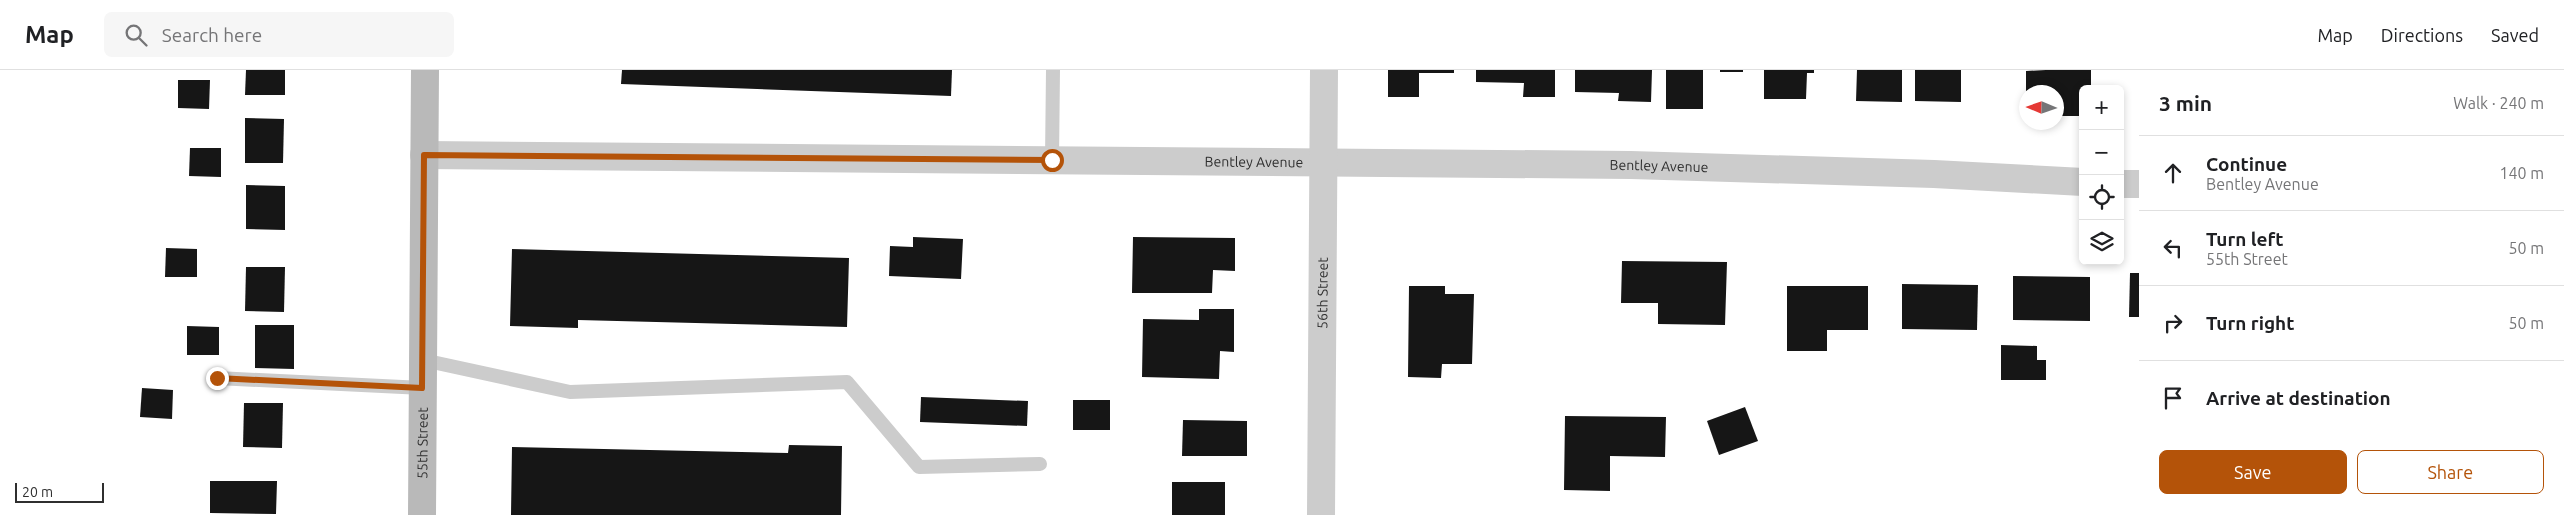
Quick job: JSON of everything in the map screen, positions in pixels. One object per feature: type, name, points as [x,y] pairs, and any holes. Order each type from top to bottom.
[{"type":"main road","name":"55th Street","points":[[422,515],[425,70]]},
{"type":"street","name":"56th Street","points":[[1321,515],[1324,70]]},
{"type":"street","name":"Bentley Avenue","points":[[424,155],[1631,165],[1934,174],[2079,182]]},
{"type":"street","points":[[2124,184],[2139,184]]},
{"type":"lane","points":[[1052,160],[1053,70]]},
{"type":"lane","points":[[423,360],[570,392],[847,382],[919,467],[1040,464]]},
{"type":"lane","points":[[217,378],[422,388]]},
{"type":"building","points":[[246,70],[285,70],[285,95],[245,95]]},
{"type":"building","points":[[622,70],[952,70],[951,96],[621,84]]},
{"type":"building","points":[[1388,70],[1454,70],[1454,73],[1419,73],[1419,97],[1388,97]]},
{"type":"building","points":[[1476,70],[1555,70],[1555,97],[1523,97],[1524,83],[1476,82]]},
{"type":"building","points":[[1575,70],[1652,70],[1651,102],[1618,101],[1619,93],[1575,92]]},
{"type":"building","points":[[1666,70],[1703,70],[1703,109],[1666,109]]},
{"type":"building","points":[[1720,70],[1743,70],[1743,72],[1720,72]]},
{"type":"building","points":[[1764,70],[1814,70],[1814,73],[1807,73],[1806,99],[1764,99]]},
{"type":"building","points":[[1857,70],[1902,70],[1902,102],[1856,101]]},
{"type":"building","points":[[1915,70],[1961,70],[1961,102],[1915,101]]},
{"type":"building","points":[[2091,70],[2091,85],[2079,85],[2079,116],[2064,116],[2064,85],[2026,85],[2026,71]]},
{"type":"building","points":[[178,80],[210,80],[209,109],[178,108]]},
{"type":"building","points":[[245,118],[284,119],[283,163],[245,163]]},
{"type":"building","points":[[190,148],[221,148],[221,177],[189,176]]},
{"type":"building","points":[[246,185],[285,186],[285,230],[246,229]]},
{"type":"building","points":[[913,237],[963,239],[961,279],[889,276],[890,246],[913,247]]},
{"type":"building","points":[[1133,237],[1235,238],[1235,271],[1213,270],[1212,293],[1132,293]]},
{"type":"building","points":[[166,248],[197,249],[197,277],[165,277]]},
{"type":"building","points":[[512,249],[849,258],[847,327],[578,320],[578,328],[510,326]]},
{"type":"building","points":[[1622,261],[1727,262],[1725,325],[1658,324],[1658,303],[1621,303]]},
{"type":"building","points":[[246,267],[285,267],[284,312],[245,311]]},
{"type":"building","points":[[2130,273],[2139,273],[2139,317],[2129,317]]},
{"type":"building","points":[[2013,276],[2090,277],[2090,321],[2013,320]]},
{"type":"building","points":[[1902,284],[1978,285],[1977,330],[1902,329]]},
{"type":"building","points":[[1409,286],[1445,286],[1445,294],[1474,294],[1472,364],[1442,364],[1441,378],[1408,377]]},
{"type":"building","points":[[1787,286],[1868,286],[1868,330],[1827,330],[1827,351],[1787,351]]},
{"type":"building","points":[[1199,309],[1234,309],[1234,352],[1220,351],[1219,379],[1142,377],[1143,319],[1199,320]]},
{"type":"building","points":[[255,325],[294,325],[294,369],[255,368]]},
{"type":"building","points":[[187,326],[219,327],[219,355],[187,355]]},
{"type":"building","points":[[2001,345],[2037,346],[2037,360],[2046,360],[2046,380],[2001,380]]},
{"type":"building","points":[[142,388],[173,390],[172,419],[140,417]]},
{"type":"building","points":[[921,397],[1028,401],[1027,426],[920,422]]},
{"type":"building","points":[[1073,400],[1110,400],[1110,430],[1073,430]]},
{"type":"building","points":[[244,403],[283,403],[282,448],[243,447]]},
{"type":"building","points":[[1745,407],[1758,441],[1719,455],[1707,421]]},
{"type":"building","points":[[1565,416],[1666,417],[1665,457],[1610,456],[1610,491],[1564,490]]},
{"type":"building","points":[[1183,420],[1247,421],[1247,456],[1182,456]]},
{"type":"building","points":[[789,445],[842,446],[841,515],[511,515],[512,447],[788,453]]},
{"type":"building","points":[[210,481],[277,481],[276,514],[210,513]]},
{"type":"building","points":[[1172,482],[1225,482],[1225,515],[1172,515]]},
{"type":"route","points":[[217,378],[422,388],[424,155],[1052,160]]}]
